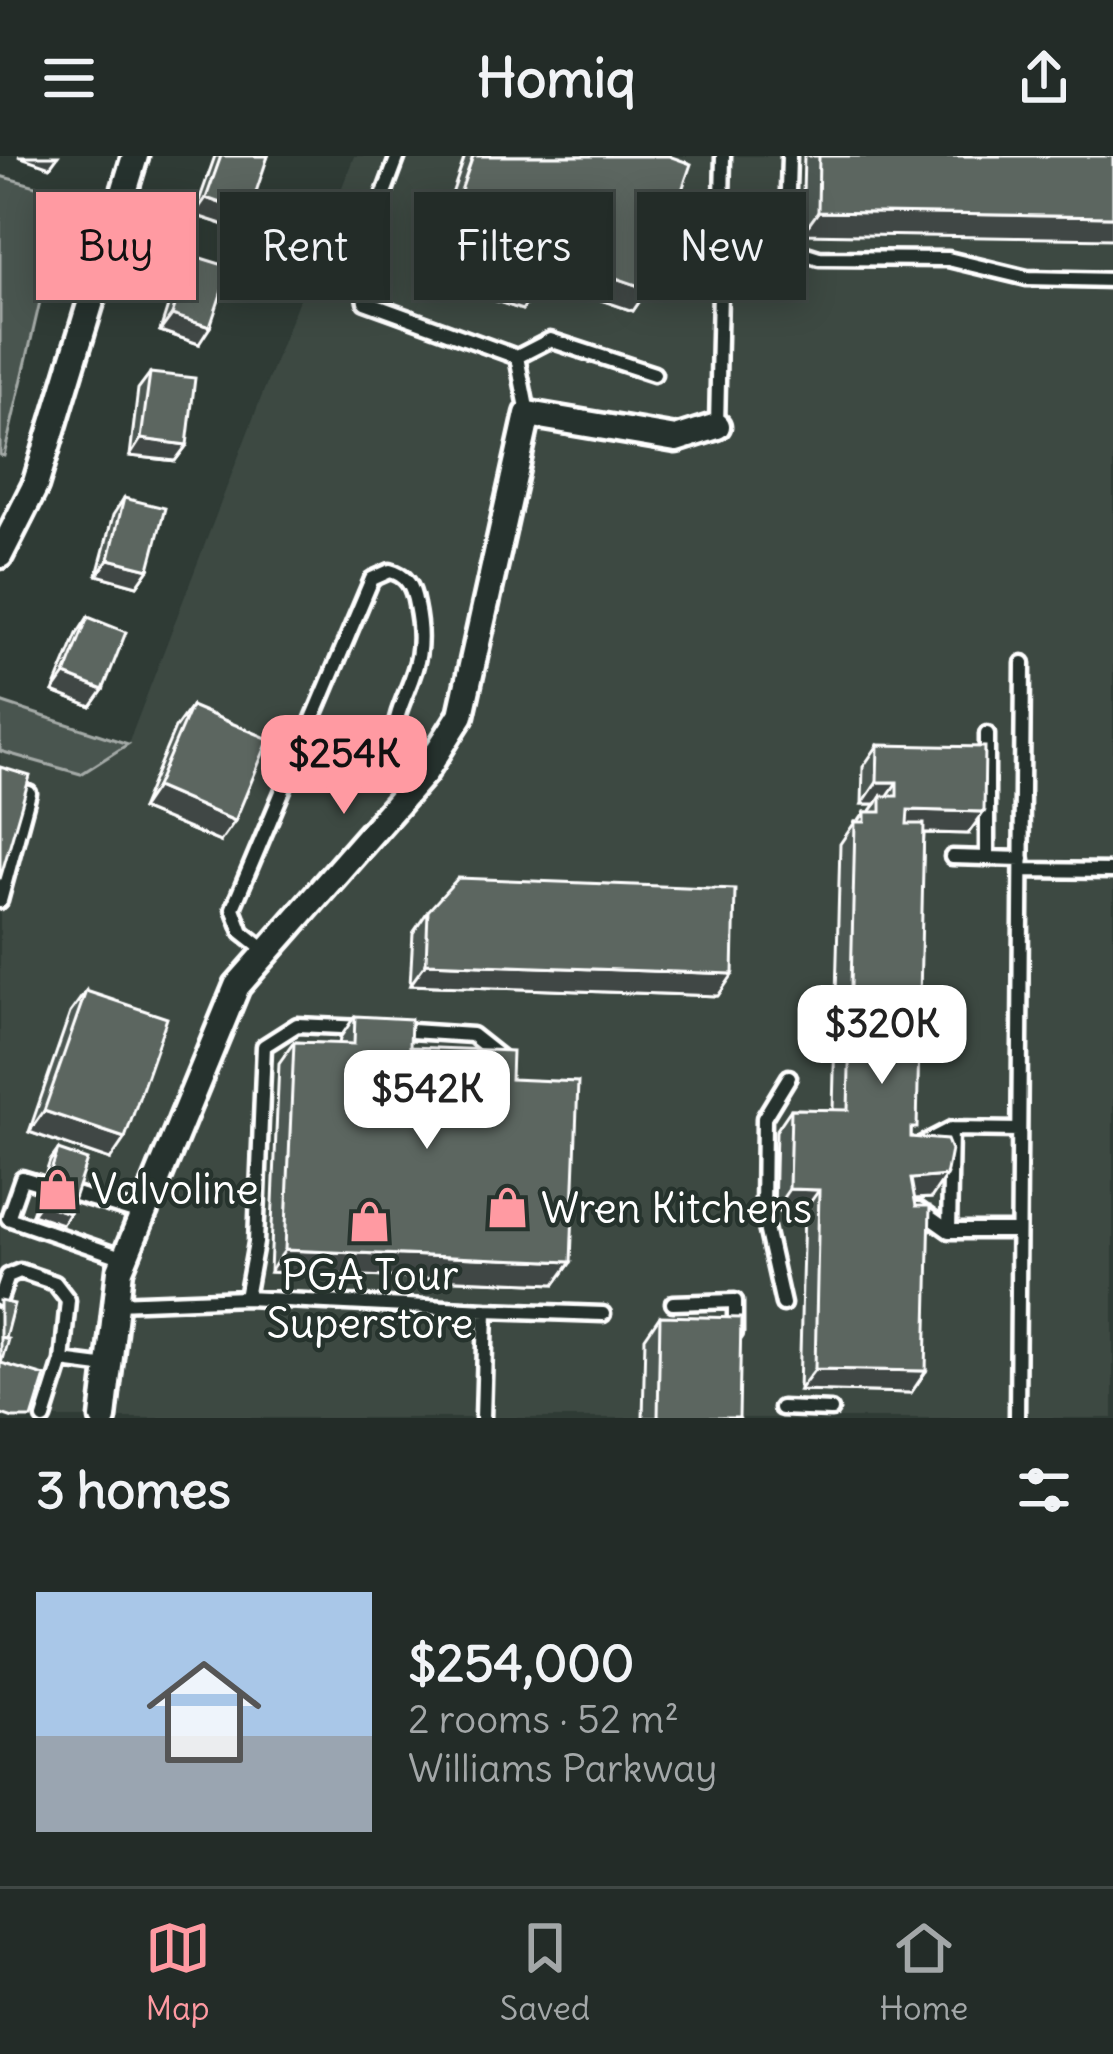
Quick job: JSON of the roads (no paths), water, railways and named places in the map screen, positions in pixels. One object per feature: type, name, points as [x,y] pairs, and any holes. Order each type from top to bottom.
[{"type":"street","points":[[0,555],[35,486],[135,156]]},
{"type":"street","points":[[103,1418],[124,1258],[237,986],[444,748],[471,685],[528,414],[676,439],[716,426]]},
{"type":"lane","points":[[398,156],[358,263],[365,302],[517,357],[550,340],[655,374]]},
{"type":"lane","points":[[716,426],[723,156]]},
{"type":"lane","points":[[789,156],[787,224],[800,252],[819,258],[948,259],[1027,278],[1113,280]]},
{"type":"lane","points":[[517,357],[528,414]]},
{"type":"lane","points":[[265,950],[242,932],[233,908],[372,579],[390,571],[401,574],[413,589],[423,639],[421,660],[392,741],[395,777],[404,795]]},
{"type":"lane","points":[[1017,1418],[1024,663]]},
{"type":"lane","points":[[987,734],[987,857]]},
{"type":"lane","points":[[0,785],[29,793],[0,901]]},
{"type":"lane","points":[[952,857],[1113,872]]},
{"type":"lane","points":[[246,1298],[256,1243],[264,1046],[298,1024],[472,1034],[501,1058]]},
{"type":"lane","points":[[783,1304],[763,1214],[764,1118],[789,1077]]},
{"type":"lane","points":[[917,1162],[917,1147],[951,1129],[1019,1130]]},
{"type":"lane","points":[[950,1231],[951,1129]]},
{"type":"lane","points":[[42,1184],[22,1178],[8,1218],[124,1258]]},
{"type":"lane","points":[[72,1193],[141,1214]]},
{"type":"lane","points":[[916,1198],[916,1208],[950,1231],[1018,1231]]},
{"type":"lane","points":[[2,1291],[14,1271],[62,1289],[70,1318],[44,1418]]},
{"type":"lane","points":[[116,1304],[246,1298],[603,1314]]},
{"type":"lane","points":[[673,1303],[735,1301],[734,1353]]},
{"type":"lane","points":[[483,1418],[486,1310]]},
{"type":"lane","points":[[62,1360],[109,1367]]},
{"type":"lane","points":[[781,1408],[831,1410]]},
{"type":"place","name":"Valvoline","points":[[57,1189]]},
{"type":"place","name":"Wren Kitchens","points":[[507,1208]]},
{"type":"place","name":"PGA Tour Superstore","points":[[370,1221]]}]
